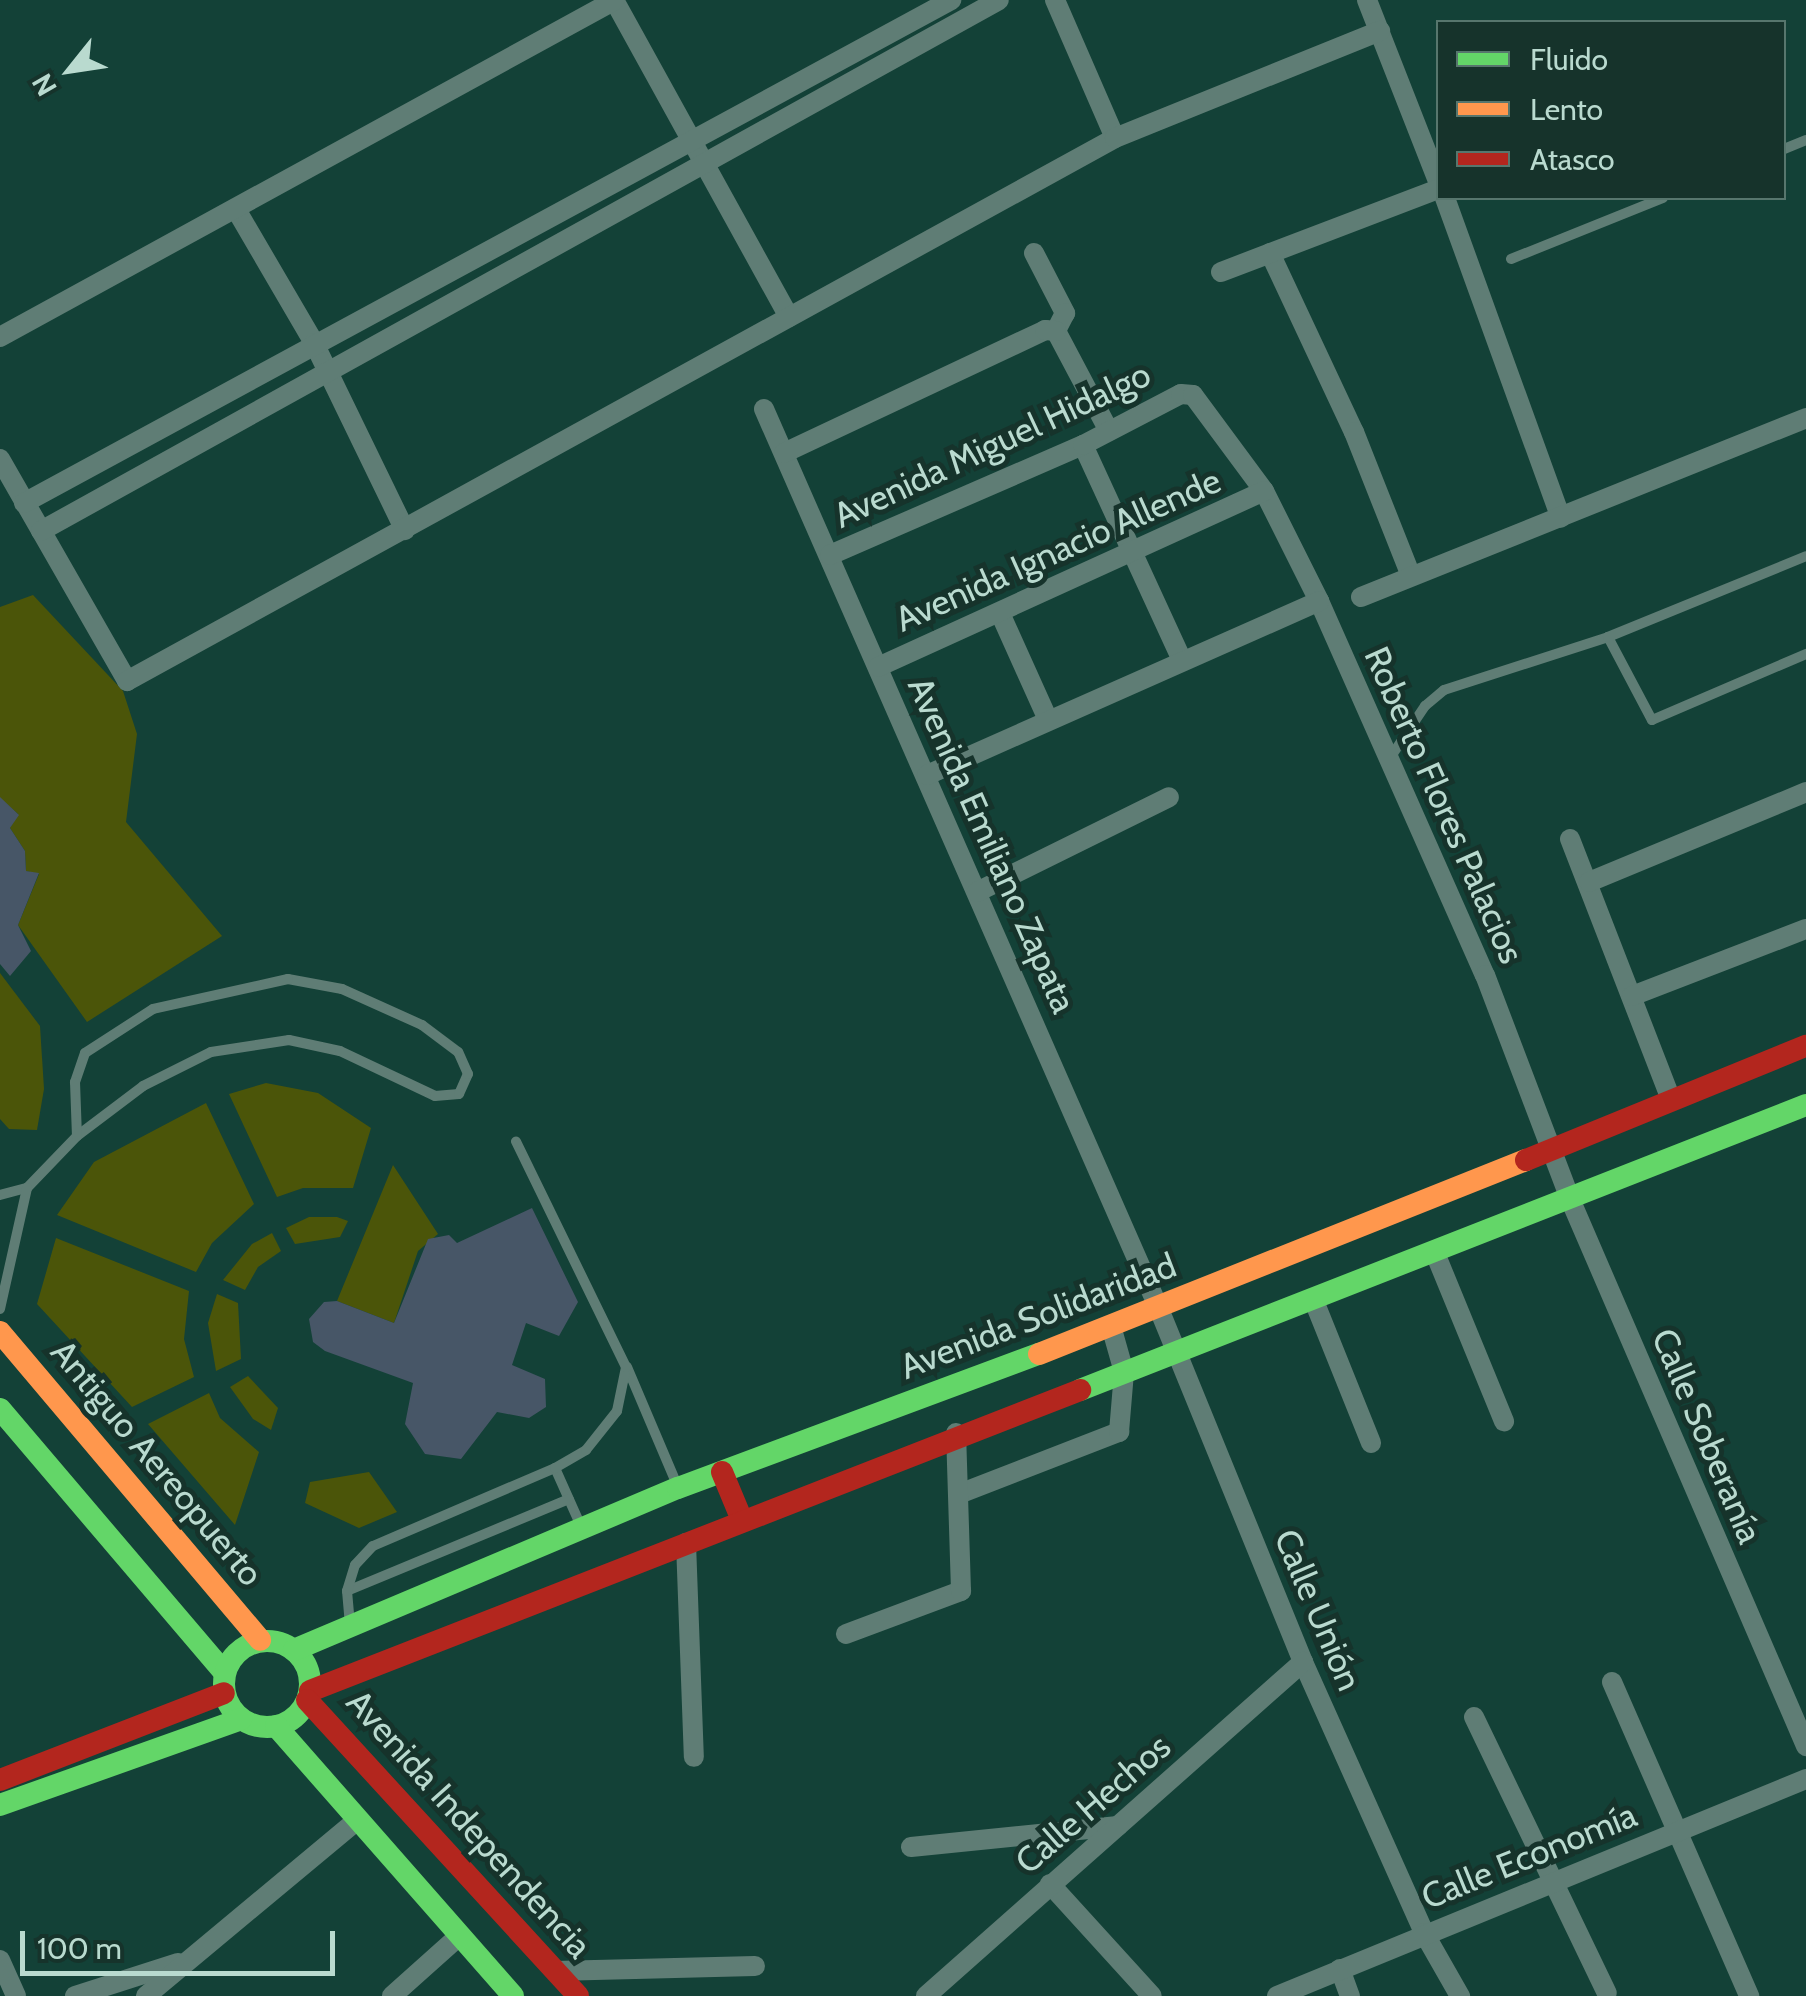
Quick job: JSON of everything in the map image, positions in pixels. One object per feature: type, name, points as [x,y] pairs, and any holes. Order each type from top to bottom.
[{"type":"main road","name":"Avenida Solidaridad","points":[[294,1650],[678,1488],[1158,1309],[1806,1046]]},
{"type":"main road","points":[[276,1726],[309,1695],[956,1433],[1314,1301],[1806,1105]]},
{"type":"main road","name":"Antiguo Aereopuerto","points":[[0,1332],[260,1640]]},
{"type":"main road","points":[[0,1409],[224,1682],[241,1719]]},
{"type":"main road","points":[[722,1472],[742,1520]]},
{"type":"main road","points":[[0,1780],[224,1682],[238,1651],[260,1640],[294,1650],[309,1695]]},
{"type":"main road","name":"Avenida Independencia","points":[[309,1695],[578,1996]]},
{"type":"main road","points":[[0,1806],[241,1719],[276,1726],[514,1996]]},
{"type":"street","points":[[0,337],[237,212],[615,0],[707,160],[789,317]]},
{"type":"street","points":[[24,502],[951,0]]},
{"type":"street","points":[[41,531],[999,0]]},
{"type":"street","points":[[1055,0],[1115,138]]},
{"type":"street","points":[[1368,0],[1436,176]]},
{"type":"street","points":[[0,459],[127,681],[1115,138],[1380,31]]},
{"type":"street","points":[[1221,272],[1436,190]]},
{"type":"street","points":[[1446,200],[1561,518]]},
{"type":"street","points":[[237,212],[314,343],[405,530]]},
{"type":"street","points":[[1034,253],[1065,313],[1056,331]]},
{"type":"street","points":[[1270,253],[1354,432],[1411,576]]},
{"type":"street","points":[[784,453],[1044,330],[1056,331]]},
{"type":"street","points":[[1056,331],[1109,432]]},
{"type":"street","name":"Avenida Miguel Hidalgo","points":[[830,555],[1083,445],[1181,394],[1193,395],[1264,491]]},
{"type":"street","name":"Avenida Emiliano Zapata","points":[[764,408],[1158,1309]]},
{"type":"street","points":[[1361,597],[1806,418]]},
{"type":"street","points":[[1083,445],[1182,660]]},
{"type":"street","name":"Avenida Ignacio Allende","points":[[878,667],[1264,491]]},
{"type":"street","name":"Roberto Flores Palacios","points":[[1264,491],[1318,601],[1485,975],[1551,1151]]},
{"type":"street","points":[[927,775],[1318,601]]},
{"type":"street","points":[[1000,613],[1048,720]]},
{"type":"street","points":[[1589,882],[1806,792]]},
{"type":"street","points":[[977,892],[1169,797]]},
{"type":"street","points":[[1570,839],[1671,1100]]},
{"type":"street","points":[[1632,996],[1806,929]]},
{"type":"street","name":"Calle Soberanía","points":[[1551,1151],[1806,1746]]},
{"type":"street","points":[[1434,1253],[1504,1421]]},
{"type":"street","points":[[1314,1301],[1371,1443]]},
{"type":"street","name":"Calle Unión","points":[[1158,1309],[1303,1662],[1424,1932],[1460,1996]]},
{"type":"street","points":[[958,1494],[1118,1432],[1124,1372],[1111,1326]]},
{"type":"street","points":[[846,1634],[962,1590],[956,1433]]},
{"type":"street","points":[[686,1543],[694,1757]]},
{"type":"street","name":"Calle Hechos","points":[[926,1996],[949,1988],[1050,1884],[1303,1662]]},
{"type":"street","points":[[1612,1682],[1749,1996]]},
{"type":"street","points":[[1474,1716],[1550,1883],[1607,1993]]},
{"type":"street","name":"Calle Economía","points":[[1278,1996],[1424,1932],[1806,1778]]},
{"type":"street","points":[[146,1996],[357,1820]]},
{"type":"street","points":[[911,1847],[1120,1826]]},
{"type":"street","points":[[1050,1884],[1152,1996]]},
{"type":"street","points":[[392,1996],[460,1936]]},
{"type":"street","points":[[0,1960],[16,1996]]},
{"type":"street","points":[[75,1996],[184,1961]]},
{"type":"street","points":[[555,1971],[755,1966]]},
{"type":"street","points":[[1340,1969],[1350,1996]]},
{"type":"lane","points":[[1511,259],[1659,200]]},
{"type":"lane","points":[[1388,760],[1424,706],[1444,690],[1608,637],[1806,556]]},
{"type":"lane","points":[[1608,637],[1652,720],[1806,654]]},
{"type":"lane","points":[[0,1195],[26,1188],[77,1136],[143,1086],[211,1052],[290,1040],[340,1051],[435,1096],[459,1094],[468,1074],[458,1052],[422,1025],[342,989],[288,980],[153,1010],[86,1053],[75,1082],[77,1136]]},
{"type":"lane","points":[[516,1142],[626,1366],[678,1488]]},
{"type":"lane","points":[[0,1309],[26,1188]]},
{"type":"lane","points":[[350,1626],[348,1591],[354,1565],[373,1546],[555,1468],[606,1430],[626,1366]]},
{"type":"lane","points":[[555,1468],[582,1529]]},
{"type":"lane","points":[[348,1591],[570,1500]]},
{"type":"green space","points":[[33,595],[123,691],[137,734],[126,822],[222,936],[87,1022],[18,925],[39,874],[26,871],[25,851],[10,828],[18,814],[0,798],[0,607]]},
{"type":"green space","points":[[0,973],[40,1026],[44,1089],[37,1130],[9,1129],[0,1119]]},
{"type":"green space","points":[[266,1083],[318,1093],[371,1128],[353,1188],[303,1188],[277,1197],[229,1094]]},
{"type":"green space","points":[[206,1103],[254,1204],[212,1243],[196,1272],[57,1215],[94,1162]]},
{"type":"green space","points":[[393,1165],[438,1234],[418,1251],[394,1323],[337,1301]]},
{"type":"green space","points":[[309,1217],[348,1221],[340,1237],[295,1244],[286,1228]]},
{"type":"green space","points":[[272,1233],[281,1251],[258,1267],[245,1290],[223,1280],[252,1244]]},
{"type":"green space","points":[[56,1238],[189,1291],[184,1339],[194,1377],[132,1407],[37,1304]]},
{"type":"green space","points":[[217,1294],[238,1303],[241,1359],[216,1371],[208,1323]]},
{"type":"green space","points":[[248,1376],[278,1408],[271,1430],[253,1419],[230,1387]]},
{"type":"green space","points":[[209,1393],[220,1418],[259,1452],[235,1525],[148,1424]]},
{"type":"green space","points":[[369,1472],[397,1512],[359,1528],[305,1503],[310,1482]]},
{"type":"building","points":[[0,797],[19,815],[10,828],[25,851],[26,871],[39,873],[18,925],[31,951],[10,976],[0,964]]},
{"type":"building","points":[[532,1208],[578,1302],[559,1336],[526,1323],[512,1365],[545,1379],[546,1407],[529,1418],[497,1412],[461,1459],[425,1454],[405,1424],[413,1383],[325,1351],[313,1342],[309,1319],[324,1302],[337,1301],[394,1323],[428,1239],[449,1235],[457,1243]]},
{"type":"traffic: fast","points":[[1080,1390],[1806,1105]]},
{"type":"traffic: fast","points":[[294,1650],[678,1488],[1039,1354]]},
{"type":"traffic: fast","points":[[0,1409],[224,1672]]},
{"type":"traffic: fast","points":[[259,1641],[275,1641],[298,1653],[307,1667],[310,1684],[307,1701],[298,1715],[275,1727],[259,1727],[243,1720],[231,1708],[224,1692],[224,1676],[231,1660],[243,1648],[259,1641]]},
{"type":"traffic: fast","points":[[0,1805],[241,1719]]},
{"type":"traffic: fast","points":[[276,1726],[513,1996]]},
{"type":"traffic: slow","points":[[1039,1354],[1526,1160]]},
{"type":"traffic: slow","points":[[0,1332],[260,1640]]},
{"type":"traffic: jam","points":[[1526,1160],[1806,1046]]},
{"type":"traffic: jam","points":[[310,1691],[1080,1390]]},
{"type":"traffic: jam","points":[[722,1472],[742,1520]]},
{"type":"traffic: jam","points":[[0,1780],[224,1693]]},
{"type":"traffic: jam","points":[[307,1700],[578,1996]]}]
